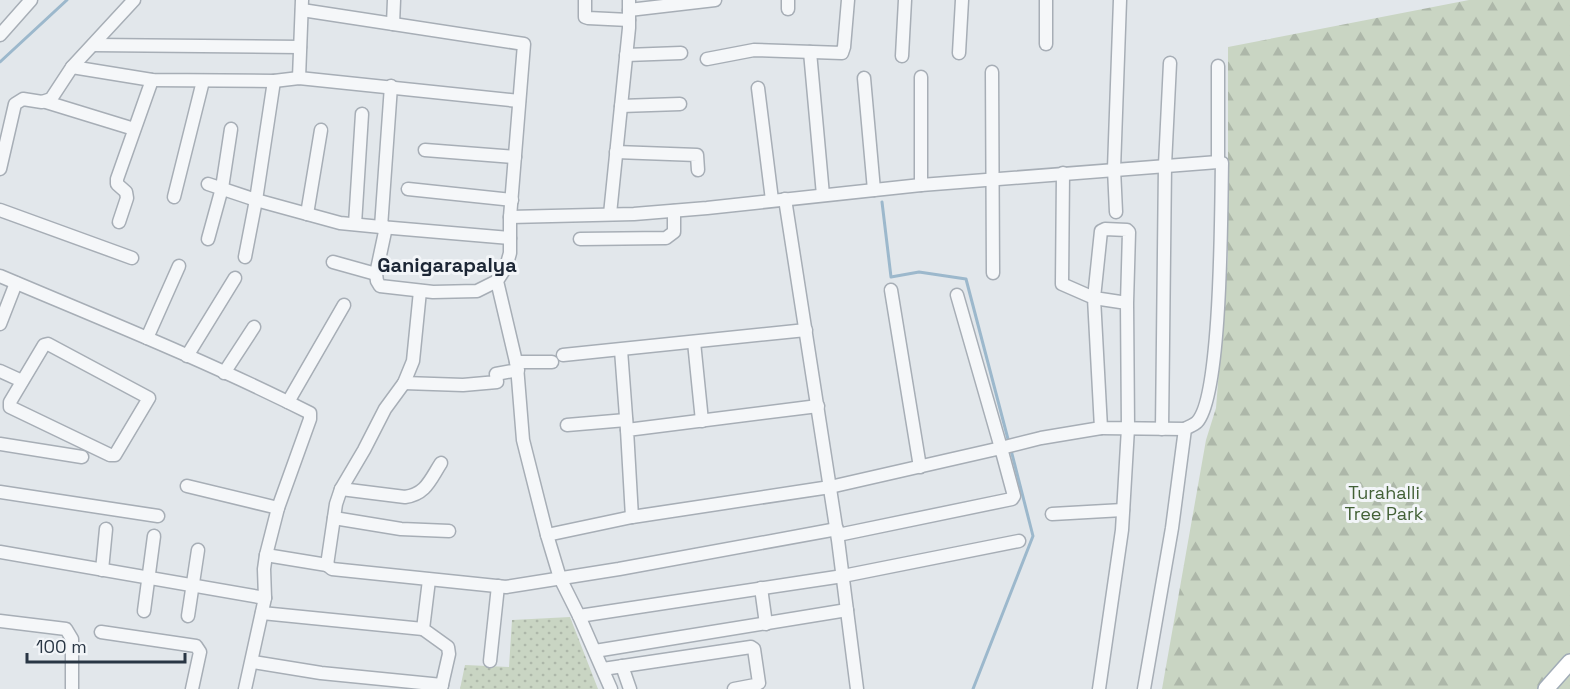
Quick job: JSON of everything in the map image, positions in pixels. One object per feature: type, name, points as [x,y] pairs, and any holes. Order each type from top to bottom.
[{"type":"main road","points":[[1546,689],[1570,662]]},
{"type":"street","points":[[15,0],[20,13]]},
{"type":"street","points":[[0,35],[32,0]]},
{"type":"street","points":[[46,102],[51,99],[72,67],[134,0]]},
{"type":"street","points":[[393,24],[394,0]]},
{"type":"street","points":[[585,0],[585,17],[588,18],[629,10],[715,0]]},
{"type":"street","points":[[707,58],[751,50],[839,54],[843,51],[848,0]]},
{"type":"street","points":[[902,56],[905,0]]},
{"type":"street","points":[[959,53],[962,0]]},
{"type":"street","points":[[1046,0],[1046,44]]},
{"type":"street","points":[[1116,212],[1114,169],[1120,0]]},
{"type":"street","points":[[299,78],[302,5],[393,24],[524,44],[510,217],[510,253],[506,267],[497,281],[477,291],[420,291],[380,286],[377,281],[383,227],[391,86]]},
{"type":"street","points":[[610,214],[629,10]]},
{"type":"street","points":[[93,45],[300,47]]},
{"type":"street","points":[[810,52],[823,195]]},
{"type":"street","points":[[626,55],[681,53]]},
{"type":"street","points":[[1162,429],[1165,165],[1170,63]]},
{"type":"street","points":[[1218,66],[1218,162]]},
{"type":"street","points":[[72,67],[152,80],[274,81],[299,78],[519,101]]},
{"type":"street","points":[[992,72],[993,273]]},
{"type":"street","points":[[921,77],[921,185]]},
{"type":"street","points":[[864,78],[874,190]]},
{"type":"street","points":[[119,222],[127,198],[126,192],[117,184],[117,179],[152,80]]},
{"type":"street","points":[[174,197],[203,81]]},
{"type":"street","points":[[245,257],[274,81]]},
{"type":"street","points":[[758,88],[772,200]]},
{"type":"street","points":[[0,169],[15,104],[23,99],[46,102],[134,129]]},
{"type":"street","points":[[621,106],[680,104]]},
{"type":"street","points":[[355,224],[362,114]]},
{"type":"street","points":[[208,239],[222,188],[231,129]]},
{"type":"street","points":[[307,214],[321,130]]},
{"type":"street","points":[[425,150],[515,158]]},
{"type":"street","points":[[616,152],[697,155],[698,170]]},
{"type":"street","points":[[510,217],[674,211],[921,185],[1165,165],[1222,163],[1220,272],[1209,394],[1198,422],[1185,429],[1101,428],[1041,438],[830,487],[632,518],[547,535]]},
{"type":"street","points":[[1063,173],[1062,284],[1094,298],[1127,303]]},
{"type":"street","points":[[208,184],[307,214],[355,224],[510,238]]},
{"type":"street","points":[[408,189],[512,200]]},
{"type":"street","points":[[785,199],[837,532],[857,689]]},
{"type":"street","points":[[0,210],[132,258]]},
{"type":"street","points":[[580,239],[666,238],[674,232],[674,211]]},
{"type":"street","points":[[1099,689],[1122,530],[1128,428],[1129,232],[1127,230],[1105,229],[1101,231],[1094,298],[1101,428]]},
{"type":"street","points":[[333,262],[376,274]]},
{"type":"street","points":[[147,339],[179,266]]},
{"type":"street","points":[[0,276],[187,356],[310,414],[278,508],[266,555],[265,598],[253,662],[245,689]]},
{"type":"street","points":[[187,356],[236,278]]},
{"type":"street","points":[[497,281],[517,366],[523,440],[547,535],[560,578],[611,689]]},
{"type":"street","points":[[0,324],[16,283]]},
{"type":"street","points":[[891,290],[920,467]]},
{"type":"street","points":[[327,565],[341,489],[385,409],[404,383],[413,361],[420,291]]},
{"type":"street","points":[[266,555],[327,565],[332,569],[506,587],[837,532],[1012,499],[1014,496],[957,295]]},
{"type":"street","points":[[288,402],[344,305]]},
{"type":"street","points":[[224,373],[254,327]]},
{"type":"street","points":[[563,355],[806,330]]},
{"type":"street","points":[[694,342],[702,421]]},
{"type":"street","points":[[48,344],[148,396],[149,399],[117,453],[112,456],[11,409],[9,405],[22,381],[44,345],[48,344]]},
{"type":"street","points":[[621,350],[632,518]]},
{"type":"street","points":[[404,383],[463,385],[497,382],[496,374],[517,366],[552,362]]},
{"type":"street","points":[[0,371],[22,381]]},
{"type":"street","points":[[567,425],[702,421],[818,405]]},
{"type":"street","points":[[1144,689],[1172,528],[1185,429]]},
{"type":"street","points":[[0,444],[82,457]]},
{"type":"street","points":[[341,489],[405,497],[414,496],[422,492],[441,463]]},
{"type":"street","points":[[187,486],[278,508]]},
{"type":"street","points":[[0,492],[158,516]]},
{"type":"street","points":[[1052,514],[1123,510]]},
{"type":"street","points":[[334,518],[401,529],[449,531]]},
{"type":"street","points":[[102,570],[106,529]]},
{"type":"street","points":[[144,611],[154,536]]},
{"type":"street","points":[[579,616],[843,576],[1019,541]]},
{"type":"street","points":[[188,616],[198,550]]},
{"type":"street","points":[[0,552],[265,598]]},
{"type":"street","points":[[423,629],[429,580]]},
{"type":"street","points":[[490,661],[498,586]]},
{"type":"street","points":[[761,588],[766,624]]},
{"type":"street","points":[[595,651],[847,610]]},
{"type":"street","points":[[253,662],[321,673],[442,687],[449,654],[448,646],[423,629],[262,613]]},
{"type":"street","points":[[0,621],[66,629],[72,639],[72,689]]},
{"type":"street","points":[[101,632],[196,646],[200,652],[192,689]]},
{"type":"street","points":[[603,669],[753,648],[759,683],[755,686],[734,689]]},
{"type":"street","points":[[622,666],[630,689]]},
{"type":"green space","name":"Turahalli Tree Park","points":[[1469,0],[1570,0],[1570,689],[1162,689],[1206,440],[1216,408],[1228,256],[1228,47]]},
{"type":"green space","points":[[570,617],[598,689],[460,689],[465,665],[509,667],[512,620]]},
{"type":"waterway","points":[[0,62],[67,0]]},
{"type":"waterway","points":[[882,202],[891,277],[919,272],[966,279],[1009,443]]},
{"type":"waterway","points":[[973,689],[1033,536],[1011,450]]},
{"type":"district","name":"Ganigarapalya","points":[[447,265]]}]
